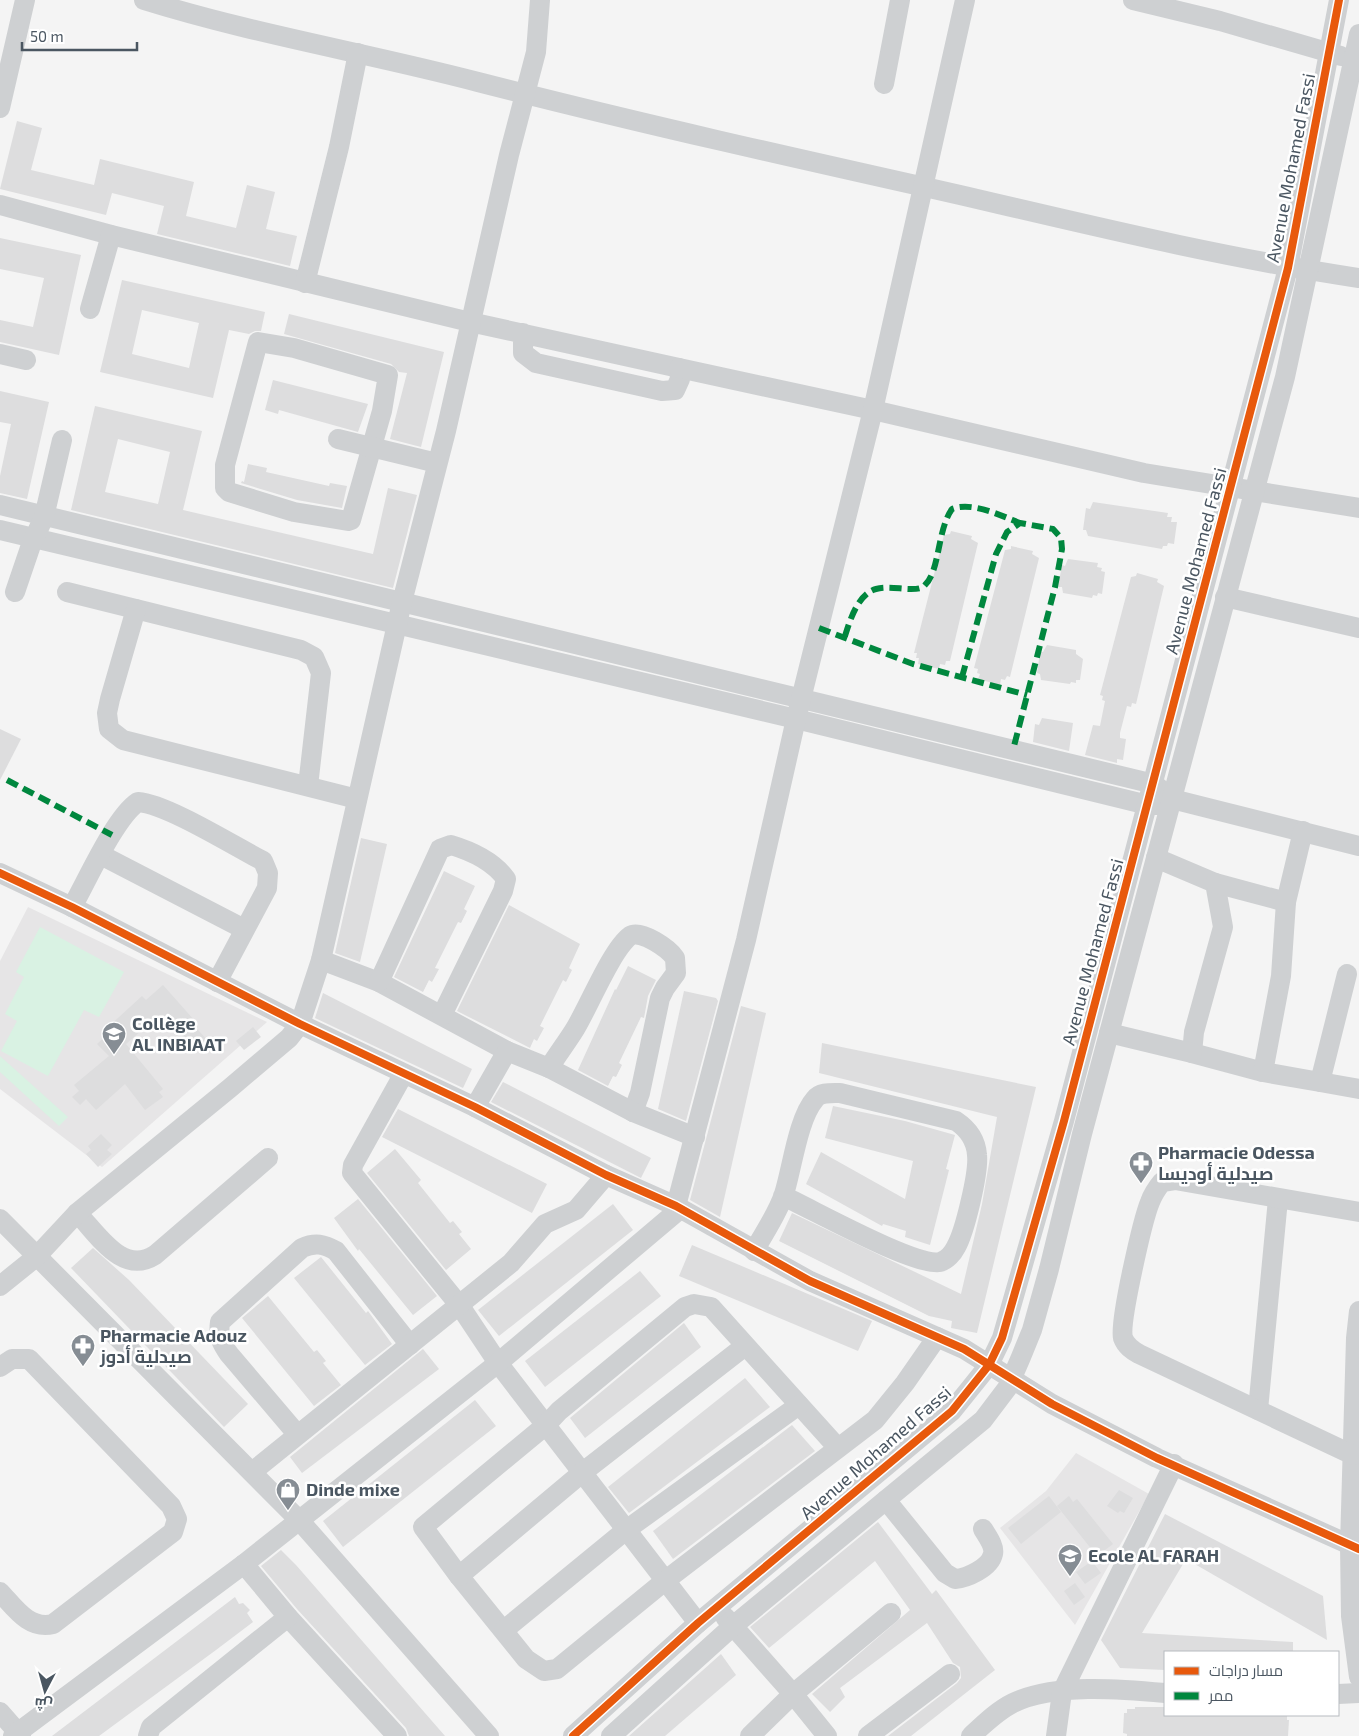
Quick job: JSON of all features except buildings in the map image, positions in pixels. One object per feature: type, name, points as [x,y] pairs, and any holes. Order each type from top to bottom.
[{"type":"street","points":[[0,108],[25,0]]},
{"type":"street","points":[[144,0],[267,34],[358,53],[684,134],[1167,244],[1288,268],[1359,278]]},
{"type":"street","points":[[0,1286],[36,1257],[77,1213],[252,1070],[289,1038],[300,1024],[321,960],[402,602],[437,463],[524,94],[536,52],[540,0]]},
{"type":"street","points":[[884,84],[900,0]]},
{"type":"street","points":[[0,1712],[17,1735],[244,1564],[498,1363],[678,1207],[746,940],[796,719],[873,410],[965,0]]},
{"type":"street","points":[[1133,0],[1220,21],[1356,61]]},
{"type":"street","name":"Avenue Mohamed Fassi","points":[[573,1736],[698,1623],[952,1411],[989,1365],[1002,1338],[1040,1211],[1154,784],[1288,268],[1339,0]]},
{"type":"street","name":"Avenue Mohamed Fassi","points":[[611,1736],[733,1626],[983,1420],[998,1403],[1012,1379],[1034,1321],[1225,596],[1285,377],[1356,61],[1359,34]]},
{"type":"street","points":[[305,283],[339,148],[358,53]]},
{"type":"street","points":[[0,205],[111,235],[470,322],[873,410],[1144,473],[1359,508]]},
{"type":"street","points":[[90,309],[111,235]]},
{"type":"street","points":[[523,333],[523,354],[529,360],[639,387],[662,391],[675,390],[680,379],[679,368]]},
{"type":"street","points":[[260,342],[294,348],[386,372],[388,377],[373,447],[352,516],[348,521],[294,512],[229,492],[224,484],[225,465],[241,411],[256,344],[260,342]]},
{"type":"street","points":[[0,354],[26,360]]},
{"type":"street","points":[[338,439],[437,463]]},
{"type":"street","points":[[16,592],[34,538],[44,516],[62,440]]},
{"type":"street","points":[[0,505],[1154,784],[1172,799],[1303,830],[1359,846]]},
{"type":"street","points":[[0,530],[796,719],[1148,805],[1163,805],[1172,799]]},
{"type":"street","points":[[67,592],[301,650],[314,658],[321,673],[308,786]]},
{"type":"street","points":[[1225,596],[1359,628]]},
{"type":"street","points":[[136,609],[110,699],[107,713],[110,729],[123,740],[357,799]]},
{"type":"street","points":[[72,907],[131,806],[138,802],[161,809],[199,827],[263,861],[267,866],[269,880],[268,888],[244,929],[217,982]]},
{"type":"street","points":[[1264,1072],[1281,976],[1286,902],[1303,830]]},
{"type":"street","points":[[379,982],[440,849],[452,845],[474,855],[498,869],[506,879],[503,891],[442,1015]]},
{"type":"street","points":[[101,855],[244,929]]},
{"type":"street","points":[[1156,858],[1215,884],[1286,902]]},
{"type":"street","points":[[0,873],[72,907],[403,1075],[475,1108],[606,1175],[678,1207],[754,1252],[810,1281],[964,1349],[1052,1404],[1157,1458],[1355,1547]]},
{"type":"street","points":[[1192,1053],[1194,1032],[1223,927],[1215,884]]},
{"type":"street","points":[[549,1068],[575,1029],[610,964],[630,937],[636,934],[664,946],[676,958],[676,974],[664,988],[660,998],[640,1093],[633,1112]]},
{"type":"street","points":[[321,960],[379,982],[507,1050],[549,1068],[633,1112],[695,1137]]},
{"type":"street","points":[[1320,1082],[1347,974]]},
{"type":"street","points":[[1109,1033],[1264,1072],[1359,1089]]},
{"type":"street","points":[[475,1108],[507,1050]]},
{"type":"street","points":[[403,1075],[352,1165],[352,1173],[460,1306],[498,1363],[698,1623]]},
{"type":"street","points":[[754,1252],[784,1196],[802,1126],[810,1106],[821,1095],[840,1093],[956,1121],[965,1127],[976,1145],[976,1172],[962,1231],[956,1248],[948,1258],[940,1262],[915,1258],[784,1196]]},
{"type":"street","points":[[77,1213],[118,1256],[140,1262],[155,1255],[268,1158]]},
{"type":"street","points":[[252,1472],[511,1263],[545,1224],[576,1210],[606,1175]]},
{"type":"street","points":[[1353,1455],[1139,1354],[1128,1346],[1124,1339],[1123,1322],[1145,1218],[1154,1193],[1162,1182],[1175,1180],[1359,1212]]},
{"type":"street","points":[[1258,1410],[1278,1199]]},
{"type":"street","points":[[0,1219],[298,1520],[489,1736]]},
{"type":"street","points":[[297,1434],[229,1354],[221,1343],[219,1333],[220,1322],[302,1248],[311,1244],[325,1244],[336,1251],[410,1345]]},
{"type":"street","points":[[838,1448],[711,1307],[694,1304],[686,1308],[574,1398],[546,1425],[423,1526],[459,1576],[526,1659],[544,1671],[557,1670],[666,1580],[875,1420],[905,1383],[937,1337]]},
{"type":"street","points":[[1359,1311],[1353,1455],[1355,1547],[1351,1616],[1359,1677]]},
{"type":"street","points":[[459,1576],[583,1472],[745,1346]]},
{"type":"street","points":[[0,1368],[12,1359],[28,1359],[172,1506],[177,1519],[173,1532],[53,1624],[43,1626],[31,1623],[0,1592]]},
{"type":"street","points":[[504,1630],[626,1530],[799,1405]]},
{"type":"street","points":[[1056,1736],[1062,1692],[1174,1464]]},
{"type":"street","points":[[886,1500],[945,1573],[955,1579],[966,1578],[989,1561],[993,1554],[991,1544],[983,1529]]},
{"type":"street","points":[[244,1564],[288,1617],[397,1736]]},
{"type":"street","points":[[717,1608],[794,1694],[827,1736]]},
{"type":"street","points":[[750,1736],[794,1694],[891,1613]]},
{"type":"street","points":[[148,1736],[151,1727],[288,1617]]},
{"type":"street","points":[[868,1736],[950,1674]]},
{"type":"street","points":[[971,1736],[992,1716],[1012,1703],[1029,1696],[1095,1688],[1164,1692]]},
{"type":"street","points":[[1339,1694],[1359,1693]]},
{"type":"shaded area","name":"Collège AL INBIAAT","points":[[28,907],[267,1022],[102,1167],[0,1089],[0,961]]},
{"type":"shaded area","name":"Ecole AL FARAH","points":[[1076,1453],[1149,1494],[1075,1625],[1000,1528],[1046,1491]]},
{"type":"green space","points":[[40,927],[124,972],[99,1017],[84,1010],[48,1076],[1,1051],[17,1021],[5,1014],[24,977],[16,972]]},
{"type":"green space","points":[[0,1056],[68,1117],[59,1126],[0,1072]]},
{"type":"marked path","points":[[845,636],[856,608],[864,596],[870,592],[885,588],[917,589],[925,585],[930,579],[947,518],[952,509],[960,507],[978,508],[1020,523]]},
{"type":"marked path","points":[[962,677],[996,554],[1007,532],[1020,523],[1053,529],[1061,538],[1062,549],[1055,587],[1013,750]]},
{"type":"marked path","points":[[819,628],[913,664],[1027,695]]},
{"type":"marked path","points":[[7,780],[112,835]]},
{"type":"cycle path","points":[[573,1736],[698,1623],[952,1411],[989,1365],[1002,1338],[1064,1121],[1288,268],[1339,0]]},
{"type":"cycle path","points":[[0,873],[72,907],[300,1024],[475,1107],[606,1175],[676,1206],[810,1281],[964,1349],[1052,1404],[1157,1458],[1359,1549]]},
{"type":"place","name":"Collège AL INBIAAT","points":[[114,1055]]},
{"type":"place","name":"Pharmacie Odessa صيدلية أوديسا","points":[[1141,1184]]},
{"type":"place","name":"Pharmacie Adouz صيدلية أدوز","points":[[83,1367]]},
{"type":"place","name":"Dinde mixe","points":[[288,1511]]},
{"type":"place","name":"Ecole AL FARAH","points":[[1070,1577]]}]
